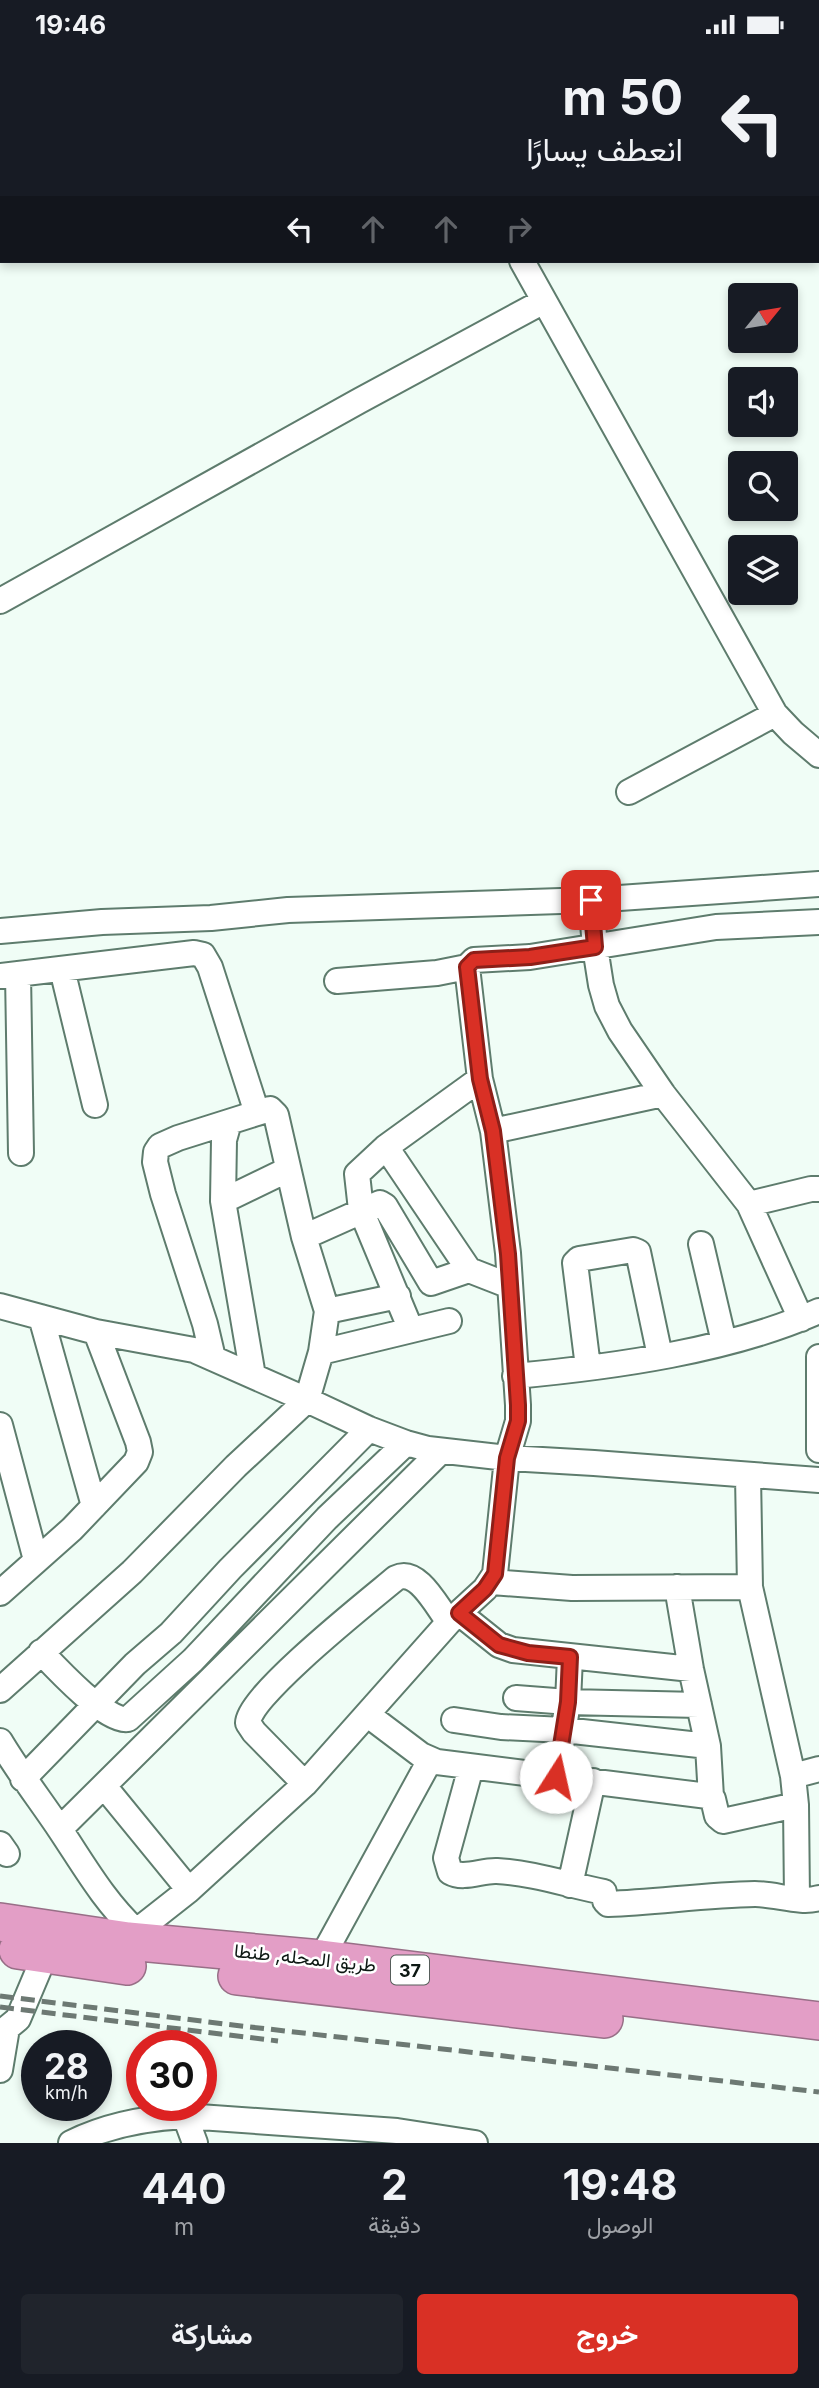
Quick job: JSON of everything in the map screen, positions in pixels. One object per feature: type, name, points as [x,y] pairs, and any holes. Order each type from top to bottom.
[{"type":"highway","name":"طريق المحله, طنطا","points":[[0,1922],[130,1946],[236,1975],[819,2044]]},
{"type":"highway","name":"طريق المحله, طنطا","points":[[0,1947],[46,1955],[130,1946],[321,1959],[819,2021]]},
{"type":"street","points":[[523,263],[775,713],[819,755]]},
{"type":"street","points":[[0,601],[544,301]]},
{"type":"street","points":[[629,792],[775,713]]},
{"type":"street","points":[[0,931],[288,911],[591,900],[819,884]]},
{"type":"street","points":[[661,895],[666,935]]},
{"type":"street","points":[[515,1376],[660,1356],[724,1342],[810,1315],[749,1204],[663,1094],[620,1031],[607,1006],[601,985],[591,900]]},
{"type":"street","points":[[337,981],[438,973],[467,967],[474,960],[530,957],[716,927],[819,922]]},
{"type":"street","points":[[22,1153],[9,975],[194,953],[203,955],[210,967],[257,1113]]},
{"type":"street","points":[[0,1741],[110,1905],[130,1946],[305,1784],[454,1618],[492,1582],[497,1561],[507,1458],[518,1421],[510,1286],[493,1131],[480,1079],[467,967]]},
{"type":"street","points":[[62,969],[95,1105]]},
{"type":"street","points":[[411,1330],[361,1210],[357,1174],[386,1147],[480,1079]]},
{"type":"street","points":[[493,1131],[663,1094]]},
{"type":"street","points":[[0,1690],[132,1572],[236,1466],[307,1399],[321,1352],[327,1311],[304,1237],[276,1115],[270,1109],[160,1146],[156,1151],[155,1162],[214,1358]]},
{"type":"street","points":[[229,1122],[224,1140],[223,1201],[253,1376]]},
{"type":"street","points":[[386,1147],[469,1270],[510,1286]]},
{"type":"street","points":[[223,1201],[287,1170]]},
{"type":"street","points":[[749,1204],[819,1189]]},
{"type":"street","points":[[304,1237],[380,1203],[385,1206],[431,1283],[469,1270]]},
{"type":"street","points":[[701,1244],[724,1342]]},
{"type":"street","points":[[588,1367],[575,1263],[579,1259],[633,1250],[638,1252],[660,1356]]},
{"type":"street","points":[[327,1311],[398,1296]]},
{"type":"street","points":[[0,1306],[96,1332],[176,1346],[214,1358],[369,1429],[406,1443],[441,1451],[819,1480]]},
{"type":"street","points":[[41,1317],[94,1506]]},
{"type":"street","points":[[321,1352],[449,1321]]},
{"type":"street","points":[[0,1593],[72,1529],[136,1462],[140,1452],[96,1332]]},
{"type":"street","points":[[819,1357],[819,1450]]},
{"type":"street","points":[[0,1425],[36,1560]]},
{"type":"street","points":[[23,1779],[135,1664],[171,1633],[230,1569],[369,1429]]},
{"type":"street","points":[[41,1652],[80,1692],[118,1719],[128,1719],[193,1660],[327,1518],[406,1443]]},
{"type":"street","points":[[60,1829],[441,1451]]},
{"type":"street","points":[[471,1767],[446,1859],[450,1872],[456,1875],[492,1871],[538,1875],[604,1892],[608,1904],[751,1894],[808,1899],[793,1776],[750,1587],[748,1476]]},
{"type":"street","points":[[305,1784],[254,1732],[248,1723],[251,1711],[296,1663],[403,1574],[410,1575],[454,1618],[499,1645],[528,1653],[691,1669]]},
{"type":"street","points":[[492,1582],[572,1588],[750,1587]]},
{"type":"street","points":[[677,1587],[708,1746],[711,1797],[717,1816],[723,1821],[796,1805]]},
{"type":"street","points":[[556,1777],[568,1702],[570,1657]]},
{"type":"street","points":[[516,1698],[699,1705]]},
{"type":"street","points":[[368,1715],[430,1760],[711,1797]]},
{"type":"street","points":[[454,1720],[501,1727],[564,1730],[708,1746]]},
{"type":"street","points":[[321,1959],[430,1760]]},
{"type":"street","points":[[793,1776],[819,1769]]},
{"type":"street","points":[[570,1885],[593,1781]]},
{"type":"street","points":[[104,1786],[189,1890]]},
{"type":"street","points":[[0,2067],[3,2024],[18,2019],[46,1955]]},
{"type":"street","points":[[217,2118],[397,2131],[475,2143]]},
{"type":"street","points":[[79,2141],[136,2121]]},
{"type":"street","points":[[188,2121],[195,2143]]},
{"type":"railway","points":[[0,1996],[819,2092]]},
{"type":"railway","points":[[0,2007],[278,2041]]},
{"type":"route","points":[[556,1777],[568,1702],[570,1657],[528,1653],[499,1645],[459,1613],[492,1582],[495,1574],[507,1458],[518,1421],[508,1254],[493,1131],[480,1079],[467,967],[474,960],[530,957],[595,947],[591,900]]}]
